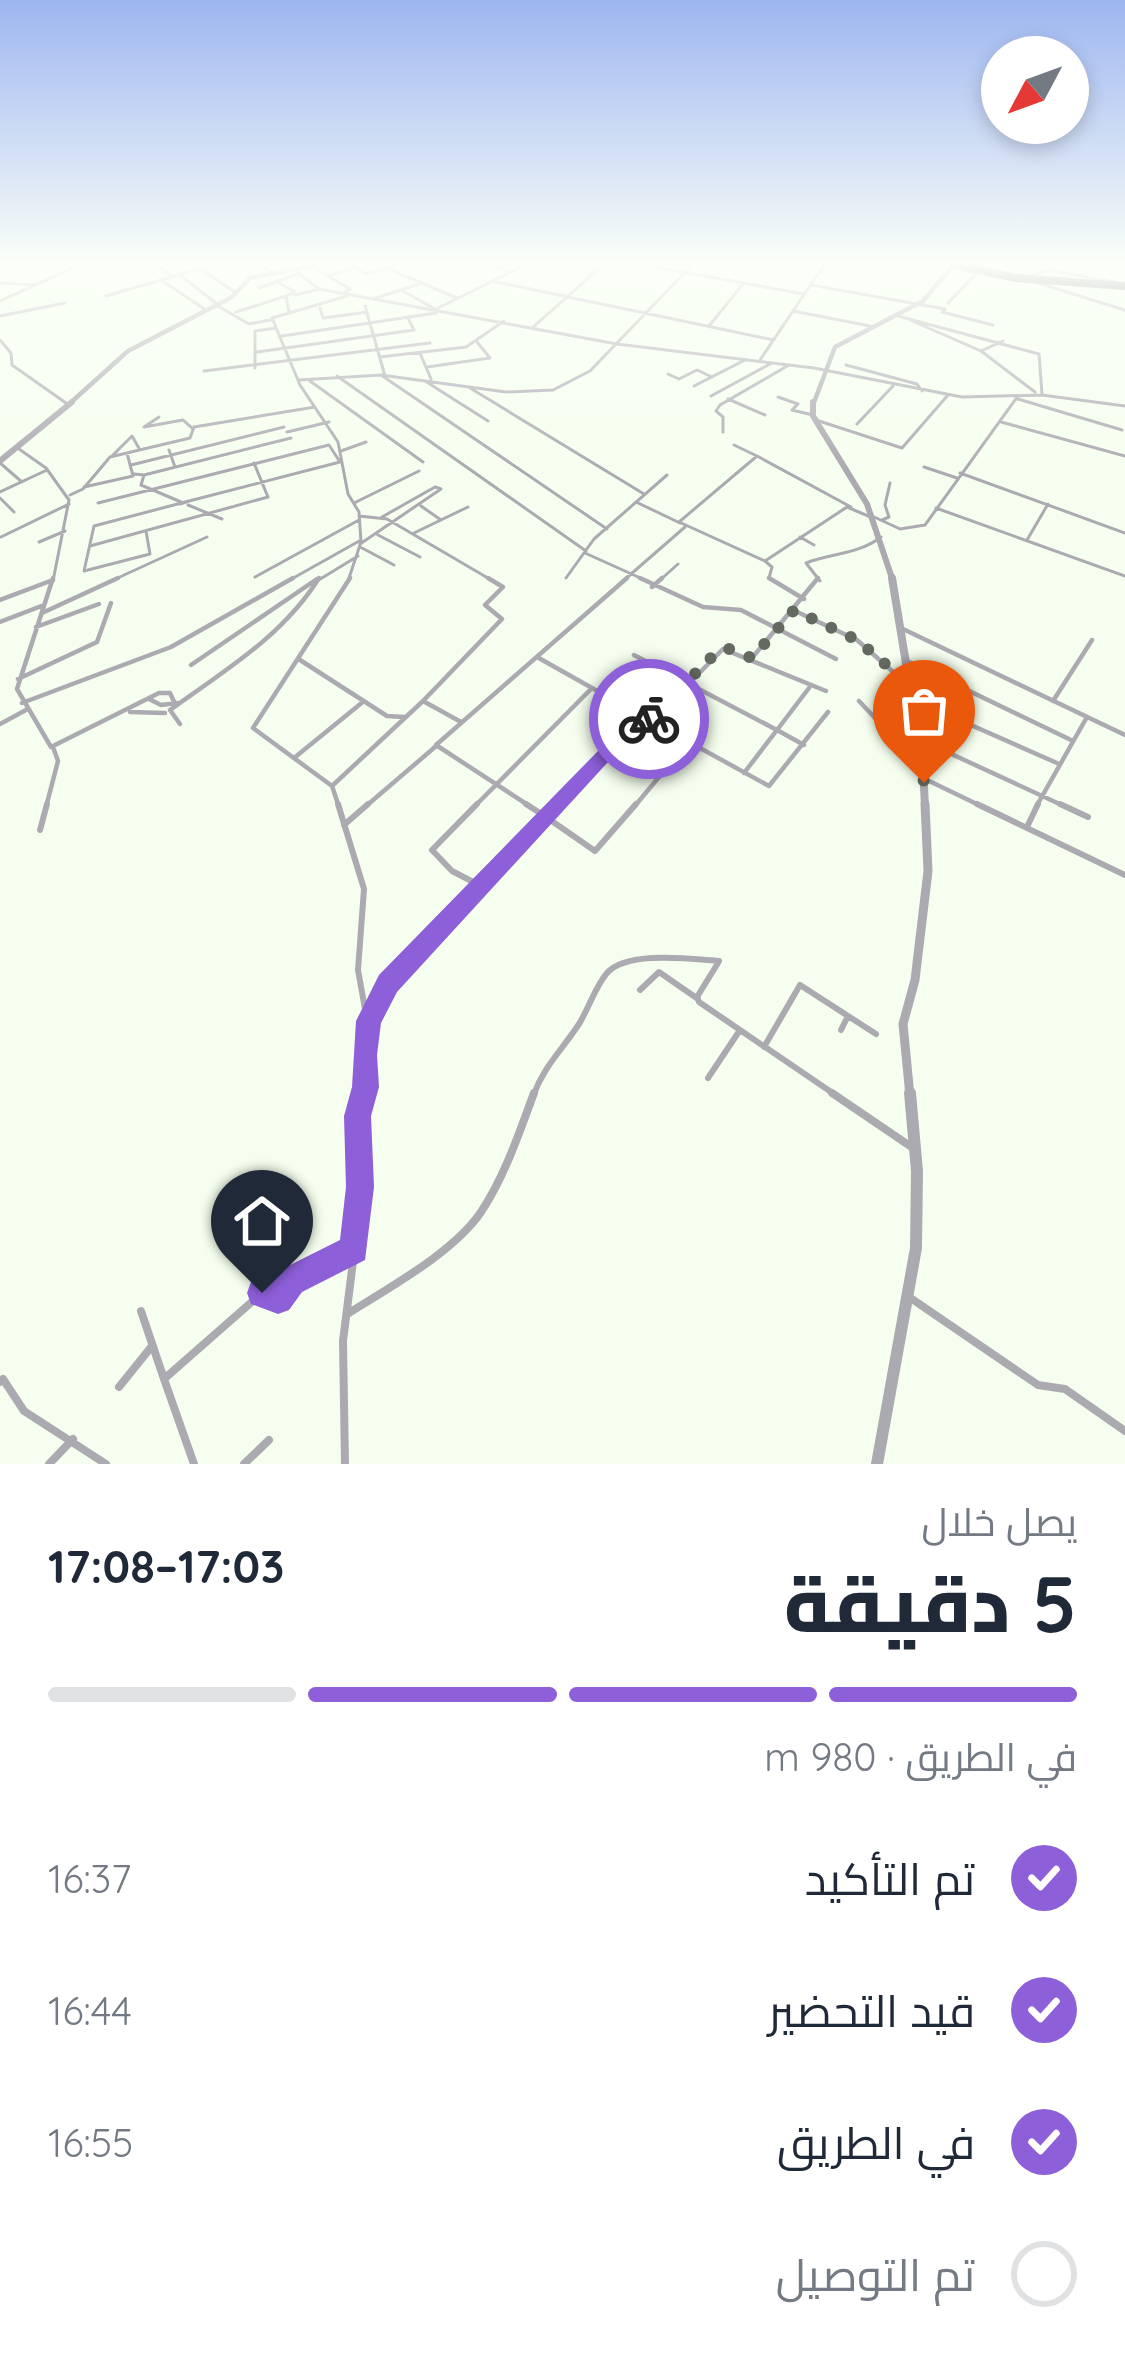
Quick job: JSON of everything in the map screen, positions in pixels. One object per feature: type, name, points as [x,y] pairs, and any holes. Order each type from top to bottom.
[{"type":"street","points":[[22,482],[0,462],[128,350],[161,333]]},
{"type":"street","points":[[255,333],[255,368]]},
{"type":"street","points":[[279,333],[299,380],[329,422],[359,518],[358,556],[338,602],[253,728],[332,786],[364,890],[358,970],[368,1021],[366,1087],[357,1116],[360,1187],[347,1314],[344,1464]]},
{"type":"street","points":[[281,336],[301,333]]},
{"type":"street","points":[[257,352],[392,333]]},
{"type":"street","points":[[204,370],[466,347],[487,333]]},
{"type":"street","points":[[560,333],[826,370],[922,391],[1125,406]]},
{"type":"street","points":[[299,380],[383,375],[506,392],[554,390],[590,371],[626,333]]},
{"type":"street","points":[[743,333],[774,340]]},
{"type":"street","points":[[759,362],[778,333]]},
{"type":"street","points":[[857,333],[835,346],[813,402],[814,418],[876,518],[881,537],[924,773],[928,871],[915,980],[903,1024],[914,1150],[916,1248],[877,1464]]},
{"type":"street","points":[[939,333],[981,351],[1043,397]]},
{"type":"street","points":[[954,340],[964,333]]},
{"type":"street","points":[[976,333],[1039,354],[1043,397]]},
{"type":"street","points":[[374,336],[383,375],[607,529]]},
{"type":"street","points":[[427,367],[490,358],[475,341]]},
{"type":"street","points":[[981,351],[1004,341]]},
{"type":"street","points":[[1,343],[11,353],[12,365],[66,403]]},
{"type":"street","points":[[379,354],[430,344]]},
{"type":"street","points":[[420,352],[431,379]]},
{"type":"street","points":[[694,386],[745,360]]},
{"type":"street","points":[[711,396],[772,363]]},
{"type":"street","points":[[723,432],[723,417],[716,411],[728,399],[789,365]]},
{"type":"street","points":[[846,365],[923,386],[922,391]]},
{"type":"street","points":[[668,374],[679,379],[697,370],[712,376]]},
{"type":"street","points":[[860,378],[867,370]]},
{"type":"street","points":[[337,376],[585,552],[703,608],[741,610],[836,659]]},
{"type":"street","points":[[420,377],[488,421]]},
{"type":"street","points":[[308,379],[423,462]]},
{"type":"street","points":[[465,385],[644,494]]},
{"type":"street","points":[[857,424],[893,386]]},
{"type":"street","points":[[778,397],[798,404],[792,410],[902,448],[948,394]]},
{"type":"street","points":[[1017,396],[1122,430]]},
{"type":"street","points":[[734,445],[850,507],[914,530],[926,525],[1017,396]]},
{"type":"street","points":[[728,399],[765,415]]},
{"type":"street","points":[[192,428],[315,406]]},
{"type":"street","points":[[1056,420],[1061,412]]},
{"type":"street","points":[[158,417],[144,428],[184,419],[192,428]]},
{"type":"street","points":[[68,495],[329,422]]},
{"type":"street","points":[[1001,422],[1125,456]]},
{"type":"street","points":[[112,456],[188,438],[192,428]]},
{"type":"street","points":[[131,464],[247,436],[287,433]]},
{"type":"street","points":[[84,487],[132,436],[140,449]]},
{"type":"street","points":[[247,436],[252,447]]},
{"type":"street","points":[[340,451],[366,442]]},
{"type":"street","points":[[98,503],[329,445],[342,461]]},
{"type":"street","points":[[209,446],[215,457]]},
{"type":"street","points":[[20,449],[47,470],[68,495],[69,504],[52,580],[18,679],[22,703],[58,761],[40,830]]},
{"type":"street","points":[[170,452],[175,467]]},
{"type":"street","points":[[127,453],[134,474]]},
{"type":"street","points":[[344,825],[758,456]]},
{"type":"street","points":[[146,531],[149,554],[85,572],[95,526],[342,461]]},
{"type":"street","points":[[88,546],[267,498],[254,464]]},
{"type":"street","points":[[924,467],[1125,533]]},
{"type":"street","points":[[14,512],[0,495],[47,470]]},
{"type":"street","points":[[353,503],[418,471]]},
{"type":"street","points":[[144,475],[141,484],[222,520]]},
{"type":"street","points":[[566,578],[592,542],[667,475]]},
{"type":"street","points":[[876,518],[889,517],[885,505],[890,483]]},
{"type":"street","points":[[22,703],[171,647],[378,535],[441,489],[436,487],[382,517]]},
{"type":"street","points":[[636,502],[765,561],[772,567],[769,578],[773,584],[804,599]]},
{"type":"street","points":[[1,537],[69,504]]},
{"type":"street","points":[[1027,540],[1048,504]]},
{"type":"street","points":[[420,505],[441,520]]},
{"type":"street","points":[[414,533],[468,507]]},
{"type":"street","points":[[765,561],[850,507]]},
{"type":"street","points":[[937,508],[1125,576]]},
{"type":"street","points":[[255,577],[359,518],[382,517],[503,587],[484,605],[502,619],[332,786]]},
{"type":"street","points":[[26,518],[34,521]]},
{"type":"street","points":[[39,542],[65,530]]},
{"type":"street","points":[[807,541],[816,534]]},
{"type":"street","points":[[378,535],[420,556]]},
{"type":"street","points":[[0,622],[43,609],[207,537]]},
{"type":"street","points":[[800,537],[814,545]]},
{"type":"street","points":[[752,658],[820,580],[807,562],[838,551],[863,550],[881,537]]},
{"type":"street","points":[[578,545],[592,542]]},
{"type":"street","points":[[360,544],[394,566]]},
{"type":"street","points":[[191,665],[321,575],[358,556]]},
{"type":"street","points":[[652,586],[678,564]]},
{"type":"street","points":[[180,724],[170,710],[272,636],[302,606],[321,575]]},
{"type":"street","points":[[0,600],[52,580]]},
{"type":"street","points":[[18,679],[97,642],[110,603]]},
{"type":"street","points":[[36,627],[99,604]]},
{"type":"street","points":[[794,610],[857,640],[910,685]]},
{"type":"street","points":[[900,628],[1125,735]]},
{"type":"street","points":[[1053,701],[1092,640]]},
{"type":"street","points":[[652,721],[719,650],[752,658],[809,688],[826,691]]},
{"type":"street","points":[[634,655],[804,745]]},
{"type":"street","points":[[537,657],[773,786],[828,712]]},
{"type":"street","points":[[300,659],[387,716],[404,717]]},
{"type":"street","points":[[905,659],[1071,740]]},
{"type":"street","points":[[481,886],[467,883],[432,850],[592,688]]},
{"type":"street","points":[[744,772],[809,688]]},
{"type":"street","points":[[53,747],[70,744],[166,691],[177,705]]},
{"type":"street","points":[[149,699],[177,705]]},
{"type":"street","points":[[913,700],[1057,763]]},
{"type":"street","points":[[294,758],[364,701]]},
{"type":"street","points":[[423,701],[462,723]]},
{"type":"street","points":[[859,701],[924,773],[1125,875]]},
{"type":"street","points":[[0,724],[26,710]]},
{"type":"street","points":[[130,712],[165,713]]},
{"type":"street","points":[[368,1021],[388,984],[640,715]]},
{"type":"street","points":[[1028,827],[1057,763],[1087,717]]},
{"type":"street","points":[[918,738],[1088,817]]},
{"type":"street","points":[[436,746],[595,851],[689,741]]},
{"type":"street","points":[[347,1314],[416,1271],[479,1215],[508,1161],[544,1066],[577,1027],[608,971],[620,964],[660,957],[719,961],[698,1000]]},
{"type":"street","points":[[640,990],[659,972],[914,1150]]},
{"type":"street","points":[[764,1047],[800,985],[876,1034]]},
{"type":"street","points":[[841,1030],[848,1016]]},
{"type":"street","points":[[708,1078],[740,1030]]},
{"type":"street","points":[[164,1379],[262,1293],[278,1299],[291,1281],[355,1249]]},
{"type":"street","points":[[909,1297],[1038,1385],[1065,1389],[1125,1431]]},
{"type":"street","points":[[141,1311],[194,1464]]},
{"type":"street","points":[[118,1387],[152,1346]]},
{"type":"street","points":[[1,1379],[24,1411],[106,1464]]},
{"type":"street","points":[[49,1464],[73,1439]]},
{"type":"street","points":[[244,1464],[269,1440]]},
{"type":"way so far","points":[[649,719],[717,652],[729,649],[752,658],[794,610],[857,640],[910,685],[924,783]]},
{"type":"route","points":[[262,1293],[278,1299],[291,1281],[355,1249],[360,1187],[357,1116],[366,1087],[368,1021],[388,984],[640,715],[649,719]]}]
